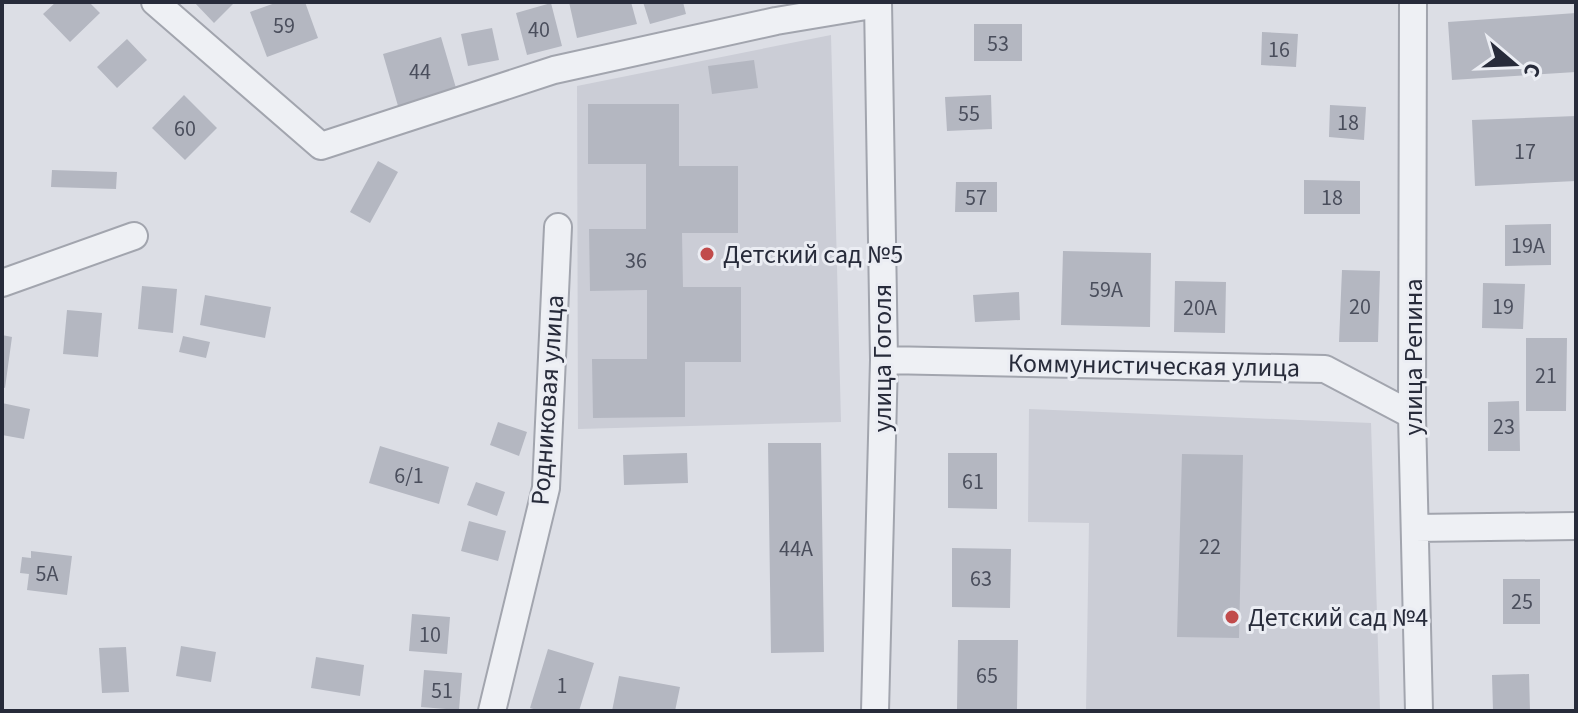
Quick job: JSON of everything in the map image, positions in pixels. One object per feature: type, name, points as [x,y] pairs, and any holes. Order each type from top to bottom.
[{"type":"street","name":"улица Гоголя","points":[[155,2],[321,146],[554,70],[776,21],[878,3],[884,360],[875,711]]},
{"type":"street","name":"улица Репина","points":[[1413,2],[1412,415],[1419,711]]},
{"type":"street","name":"Родниковая улица","points":[[492,711],[546,488],[558,227]]},
{"type":"street","points":[[2,283],[134,236]]},
{"type":"street","name":"Коммунистическая улица","points":[[884,360],[1325,369],[1412,415]]},
{"type":"street","points":[[1415,528],[1576,526]]},
{"type":"shaded area","name":"Детский сад №5","points":[[831,35],[841,422],[578,429],[577,86]]},
{"type":"shaded area","name":"Детский сад №4","points":[[1029,409],[1371,423],[1380,711],[1086,711],[1089,523],[1028,522]]},
{"type":"building","points":[[56,2],[89,2],[100,13],[70,42],[43,14]]},
{"type":"building","points":[[194,2],[235,2],[214,23]]},
{"type":"building","points":[[278,2],[305,2],[318,38],[267,57],[250,12]]},
{"type":"building","points":[[569,2],[631,2],[637,24],[577,38]]},
{"type":"building","points":[[643,2],[683,2],[686,14],[650,24]]},
{"type":"building","points":[[551,3],[562,46],[527,55],[516,13]]},
{"type":"building","points":[[1576,13],[1576,72],[1452,80],[1448,22]]},
{"type":"building","points":[[974,24],[1022,24],[1022,61],[974,61]]},
{"type":"building","points":[[492,28],[499,60],[468,66],[461,34]]},
{"type":"building","points":[[1262,32],[1298,34],[1296,67],[1261,65]]},
{"type":"building","points":[[441,37],[456,88],[398,106],[383,54]]},
{"type":"building","points":[[127,39],[147,60],[117,88],[97,67]]},
{"type":"building","points":[[754,60],[758,88],[712,94],[708,66]]},
{"type":"building","points":[[184,95],[217,128],[185,160],[152,128]]},
{"type":"building","points":[[991,95],[992,129],[947,131],[945,97]]},
{"type":"building","points":[[588,104],[679,104],[679,166],[738,166],[738,233],[682,233],[683,287],[741,287],[741,362],[685,362],[685,417],[593,418],[592,359],[647,359],[647,290],[590,291],[589,229],[646,229],[646,164],[588,164]]},
{"type":"building","points":[[1330,105],[1366,107],[1364,140],[1329,137]]},
{"type":"building","points":[[1576,116],[1576,181],[1475,186],[1472,120]]},
{"type":"building","points":[[378,161],[398,172],[370,223],[350,212]]},
{"type":"building","points":[[52,170],[117,172],[116,189],[51,187]]},
{"type":"building","points":[[1304,180],[1360,181],[1360,214],[1304,214]]},
{"type":"building","points":[[956,182],[997,182],[997,212],[955,212]]},
{"type":"building","points":[[1551,224],[1551,265],[1505,266],[1505,225]]},
{"type":"building","points":[[1063,251],[1151,253],[1150,327],[1061,325]]},
{"type":"building","points":[[1342,270],[1380,271],[1378,342],[1339,342]]},
{"type":"building","points":[[1175,281],[1226,282],[1225,333],[1174,332]]},
{"type":"building","points":[[1483,283],[1525,284],[1523,329],[1482,328]]},
{"type":"building","points":[[142,286],[177,289],[173,333],[138,329]]},
{"type":"building","points":[[1019,292],[1020,320],[975,322],[973,295]]},
{"type":"building","points":[[205,295],[271,307],[265,338],[200,325]]},
{"type":"building","points":[[67,310],[102,313],[98,357],[63,354]]},
{"type":"building","points":[[2,335],[12,337],[5,388],[2,387]]},
{"type":"building","points":[[183,336],[210,342],[206,358],[179,352]]},
{"type":"building","points":[[1526,338],[1567,338],[1566,411],[1526,411]]},
{"type":"building","points":[[1519,401],[1520,451],[1488,451],[1488,402]]},
{"type":"building","points":[[2,403],[30,409],[24,439],[2,435]]},
{"type":"building","points":[[498,422],[527,432],[519,456],[490,445]]},
{"type":"building","points":[[768,443],[821,443],[824,652],[771,653]]},
{"type":"building","points":[[380,446],[449,467],[439,504],[369,483]]},
{"type":"building","points":[[687,453],[688,483],[624,485],[623,455]]},
{"type":"building","points":[[948,453],[997,453],[997,509],[948,508]]},
{"type":"building","points":[[1182,454],[1243,455],[1239,638],[1177,637]]},
{"type":"building","points":[[476,482],[505,492],[497,516],[467,505]]},
{"type":"building","points":[[469,521],[506,531],[498,561],[461,551]]},
{"type":"building","points":[[952,548],[1011,549],[1010,608],[952,607]]},
{"type":"building","points":[[31,551],[72,556],[67,595],[27,590],[29,574],[20,573],[22,557],[31,558]]},
{"type":"building","points":[[1503,579],[1540,579],[1540,624],[1503,624]]},
{"type":"building","points":[[412,614],[450,617],[447,654],[409,651]]},
{"type":"building","points":[[958,640],[1018,640],[1017,709],[957,709]]},
{"type":"building","points":[[181,646],[216,652],[211,682],[176,676]]},
{"type":"building","points":[[126,647],[129,692],[102,693],[99,648]]},
{"type":"building","points":[[548,649],[594,663],[579,711],[530,708]]},
{"type":"building","points":[[316,657],[364,665],[360,696],[311,688]]},
{"type":"building","points":[[424,670],[462,673],[459,710],[421,707]]},
{"type":"building","points":[[1529,674],[1530,711],[1493,711],[1492,675]]},
{"type":"building","points":[[619,676],[680,687],[675,711],[612,711]]},
{"type":"place","name":"Детский сад №5","points":[[707,254]]},
{"type":"place","name":"Детский сад №4","points":[[1232,617]]}]
